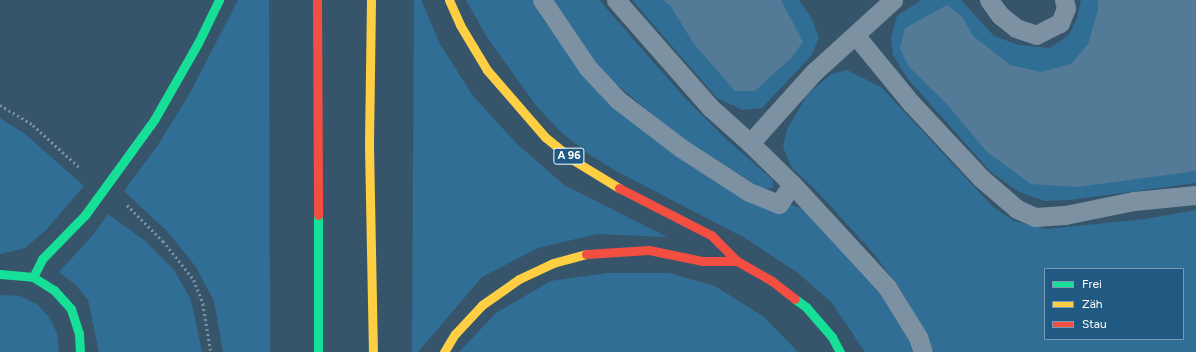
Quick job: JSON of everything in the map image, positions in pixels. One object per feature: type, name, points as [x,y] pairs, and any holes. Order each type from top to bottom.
[{"type":"main road","points":[[33,277],[42,259],[85,215],[154,120],[198,43],[219,0]]},
{"type":"main road","points":[[317,0],[318,352]]},
{"type":"main road","points":[[371,0],[369,146],[373,352]]},
{"type":"main road","name":"A 96","points":[[449,0],[460,25],[488,70],[519,110],[545,137],[573,160],[612,185],[711,235],[737,261],[772,282],[806,307],[832,337],[840,352]]},
{"type":"main road","points":[[444,352],[455,334],[482,305],[519,278],[553,263],[588,253],[649,250],[702,261],[737,261]]},
{"type":"main road","points":[[0,274],[33,277],[54,290],[71,309],[79,333],[80,352]]},
{"type":"lane","points":[[542,0],[588,68],[613,94],[681,148],[749,192],[779,204],[792,184]]},
{"type":"lane","points":[[616,0],[711,108],[792,184],[887,287],[918,337],[923,352]]},
{"type":"lane","points":[[750,143],[814,72],[856,36],[893,0]]},
{"type":"lane","points":[[989,0],[1000,15],[1016,28],[1036,35],[1060,24],[1066,8],[1064,0]]},
{"type":"lane","points":[[856,36],[911,103],[982,178],[1017,209],[1035,217],[1065,215],[1134,201],[1196,195]]},
{"type":"path","points":[[0,105],[33,125],[82,168]]},
{"type":"path","points":[[127,206],[163,241],[194,280],[203,304],[211,352]]},
{"type":"shaded area","points":[[238,0],[269,0],[270,352],[223,352],[214,301],[196,267],[168,232],[124,191],[158,145],[190,93]]},
{"type":"shaded area","points":[[414,0],[421,0],[440,44],[473,96],[516,143],[564,185],[667,237],[597,234],[538,248],[482,277],[418,352],[412,352]]},
{"type":"shaded area","points":[[466,0],[534,0],[544,21],[586,74],[781,212],[791,205],[802,208],[883,295],[916,352],[865,352],[832,303],[798,273],[745,238],[618,172],[590,155],[563,134],[538,108],[488,39]]},
{"type":"shaded area","points":[[550,0],[599,0],[683,96],[727,140],[773,180],[773,188],[763,189],[675,134],[599,69]]},
{"type":"shaded area","points":[[632,0],[799,0],[812,19],[819,38],[811,56],[762,108],[743,110],[717,98]]},
{"type":"shaded area","points":[[663,0],[781,0],[803,42],[791,58],[755,91],[735,91],[694,44],[670,5]]},
{"type":"shaded area","points":[[921,0],[961,0],[994,36],[1019,45],[1050,48],[1069,35],[1077,18],[1081,0],[1196,0],[1196,183],[1070,200],[1045,201],[1019,192],[991,172],[908,79],[893,55],[891,38],[897,16]]},
{"type":"shaded area","points":[[1098,0],[1196,0],[1196,171],[1077,187],[1031,184],[987,152],[945,102],[909,67],[900,48],[905,28],[947,5],[962,17],[973,36],[1010,65],[1041,72],[1071,64],[1088,44],[1098,10]]},
{"type":"shaded area","points":[[847,70],[881,87],[993,207],[1014,221],[1046,229],[1145,219],[1196,210],[1196,352],[934,352],[904,295],[875,255],[819,193],[792,168],[783,147],[787,129],[808,94],[831,74]]},
{"type":"shaded area","points":[[0,118],[25,134],[84,186],[46,230],[25,248],[0,254]]},
{"type":"shaded area","points":[[108,214],[144,240],[174,270],[191,300],[202,352],[99,352],[88,300],[76,285],[59,272],[93,235]]},
{"type":"shaded area","points":[[607,273],[669,273],[715,286],[764,317],[798,352],[459,352],[496,313],[551,281]]},
{"type":"shaded area","points":[[0,295],[20,296],[37,304],[49,317],[57,333],[59,352],[0,352]]},
{"type":"traffic: fast","points":[[33,277],[42,259],[85,215],[154,120],[198,43],[219,0]]},
{"type":"traffic: fast","points":[[318,215],[318,352]]},
{"type":"traffic: fast","points":[[0,274],[33,277],[54,290],[71,309],[79,333],[80,352]]},
{"type":"traffic: fast","points":[[795,299],[806,307],[832,337],[840,352]]},
{"type":"traffic: slow","points":[[371,0],[369,146],[373,352]]},
{"type":"traffic: slow","points":[[449,0],[460,25],[487,70],[545,137],[573,160],[619,188]]},
{"type":"traffic: slow","points":[[444,352],[455,334],[482,305],[519,279],[553,263],[586,254]]},
{"type":"traffic: jam","points":[[317,0],[318,215]]},
{"type":"traffic: jam","points":[[619,188],[711,235],[737,261],[772,281],[795,299]]},
{"type":"traffic: jam","points":[[586,254],[649,250],[702,261],[737,261]]}]
